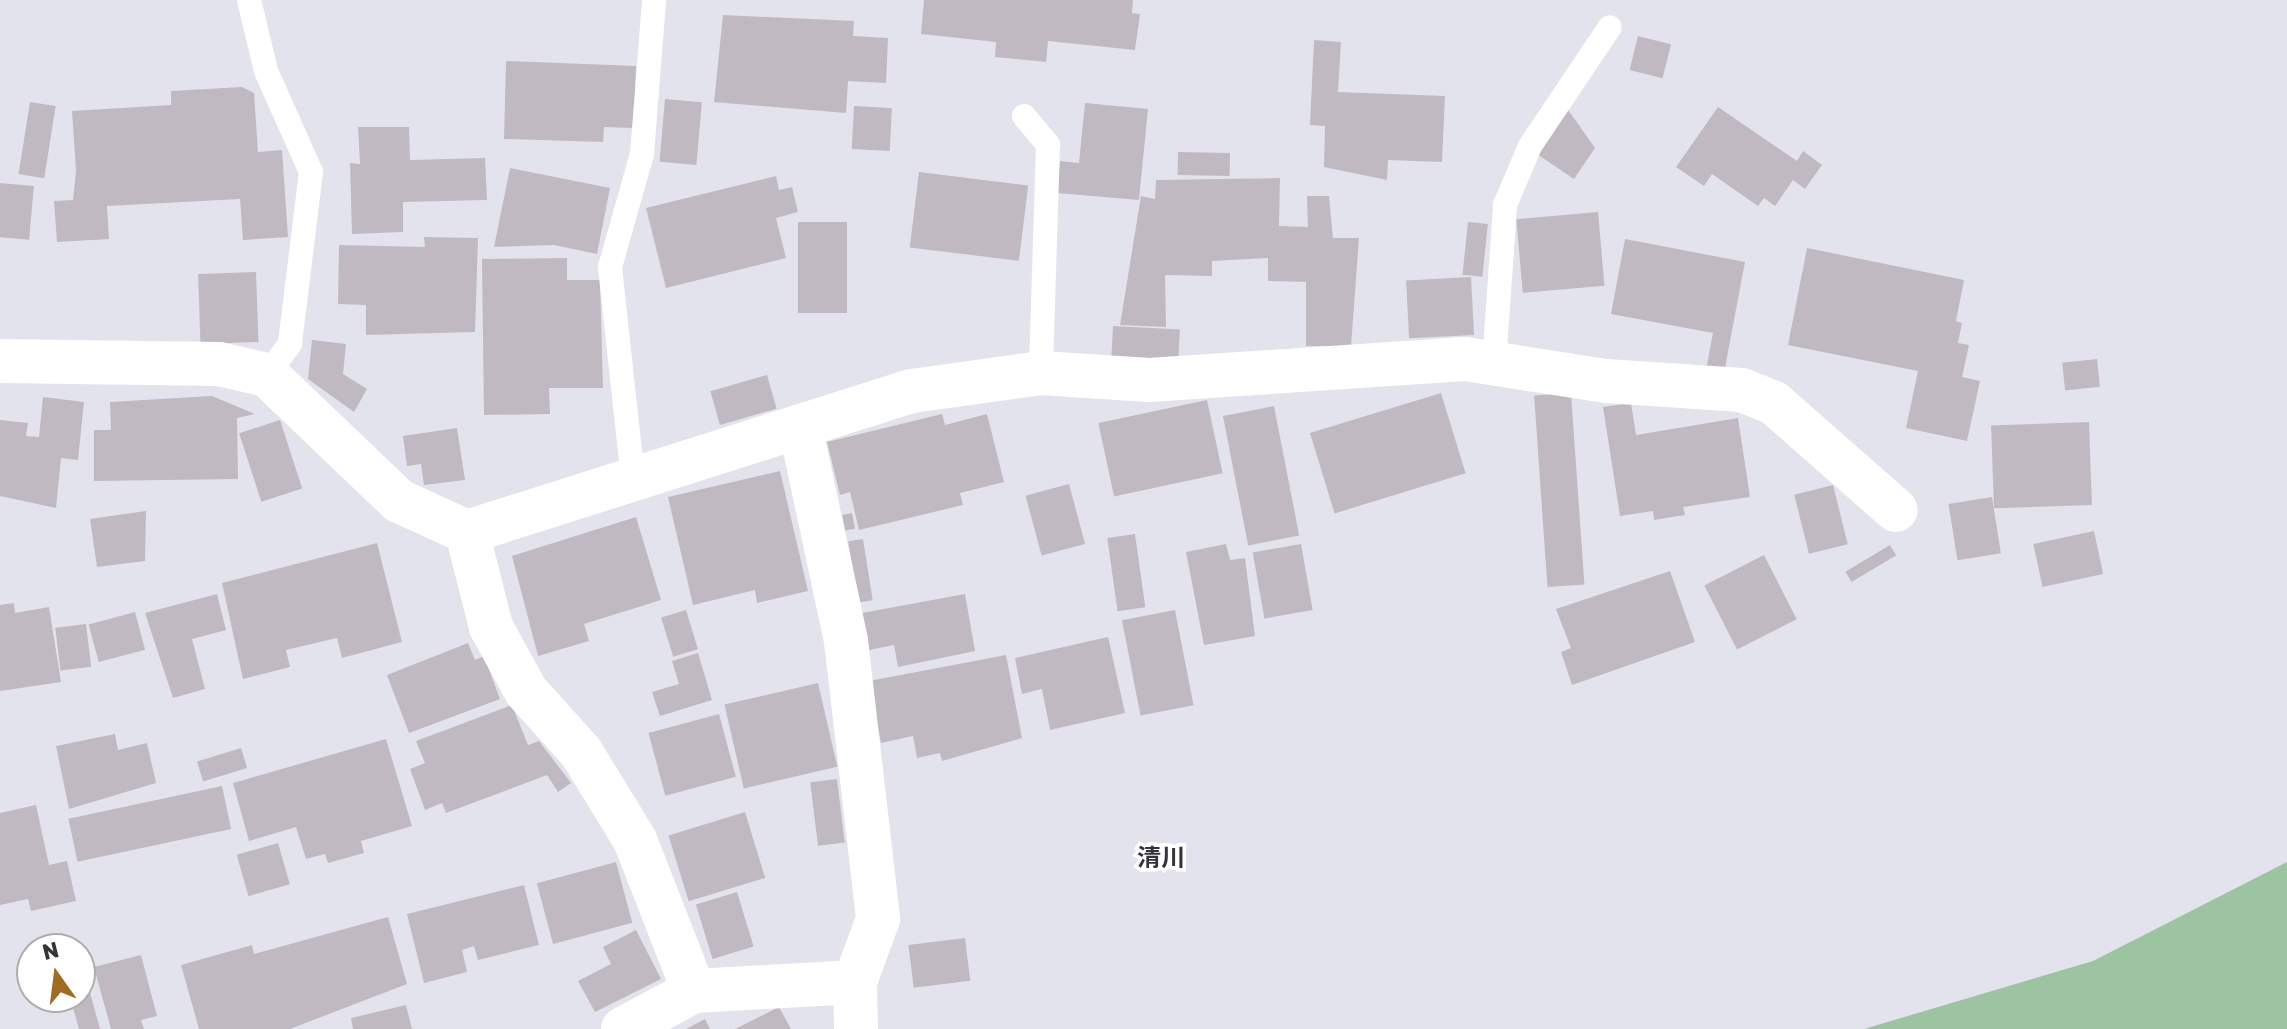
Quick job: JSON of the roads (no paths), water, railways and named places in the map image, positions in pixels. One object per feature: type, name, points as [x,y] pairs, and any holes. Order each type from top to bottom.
[{"type":"street","points":[[0,361],[219,364],[267,375],[399,501],[467,532],[912,391],[1041,373],[1149,380],[1394,360],[1494,364],[1742,390],[1774,403],[1896,510]]},
{"type":"street","points":[[800,426],[846,641],[878,919],[855,982],[856,1029]]},
{"type":"street","points":[[467,532],[491,627],[526,691],[581,752],[635,840],[694,991]]},
{"type":"street","points":[[623,1029],[694,991],[855,982]]},
{"type":"lane","points":[[249,0],[266,71],[311,172],[290,344],[267,375]]},
{"type":"lane","points":[[633,479],[610,267],[642,154],[654,0]]},
{"type":"lane","points":[[1494,364],[1505,205],[1530,146],[1610,27]]},
{"type":"lane","points":[[1024,116],[1048,145],[1041,373]]},
{"type":"district","name":"清川","points":[[1161,859]]}]
